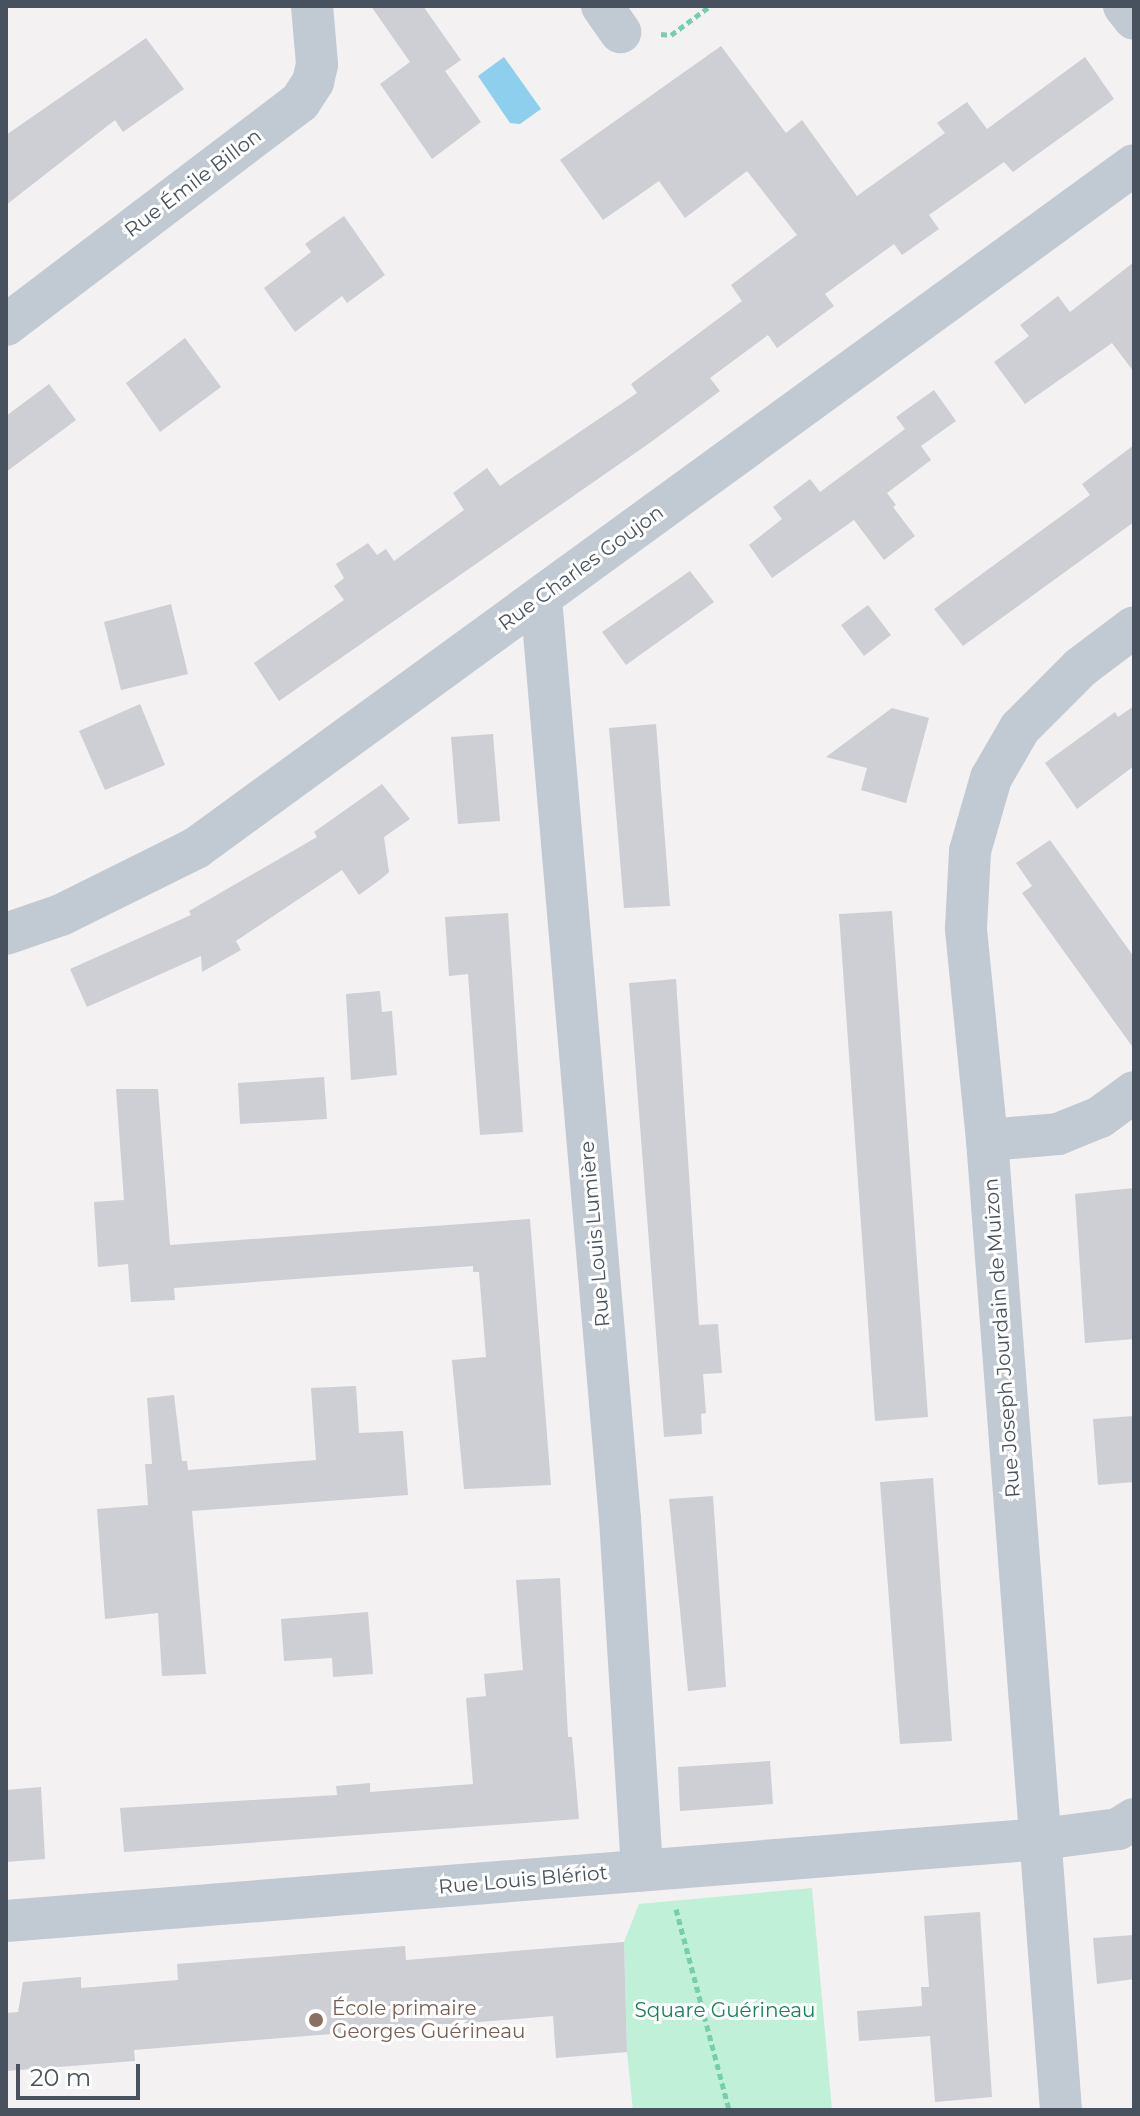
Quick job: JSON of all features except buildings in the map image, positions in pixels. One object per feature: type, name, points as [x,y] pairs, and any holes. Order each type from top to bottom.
[{"type":"street","name":"Rue Émile Billon","points":[[6,325],[300,102],[313,82],[317,64],[312,6]]},
{"type":"street","points":[[1124,6],[1134,19]]},
{"type":"street","name":"Rue Charles Goujon","points":[[6,934],[61,915],[196,848],[1134,165]]},
{"type":"street","name":"Rue Louis Lumière","points":[[541,598],[653,1870]]},
{"type":"street","name":"Rue Joseph Jourdain de Muizon","points":[[1061,2110],[987,1140],[966,928],[970,851],[991,778],[1020,728],[1081,667],[1134,627]]},
{"type":"street","points":[[987,1140],[1058,1134],[1100,1117],[1134,1092]]},
{"type":"street","name":"Rue Louis Blériot","points":[[6,1921],[1041,1839],[1118,1829],[1134,1819]]},
{"type":"path","points":[[611,19],[671,35],[710,6]]},
{"type":"path","points":[[653,1870],[729,2110]]},
{"type":"green space","name":"Square Guérineau","points":[[812,1888],[832,2110],[633,2110],[627,2052],[624,1942],[639,1904]]},
{"type":"water","points":[[504,57],[541,109],[520,124],[510,123],[478,76]]},
{"type":"place","name":"École primaire Georges Guérineau","points":[[316,2020]]}]
